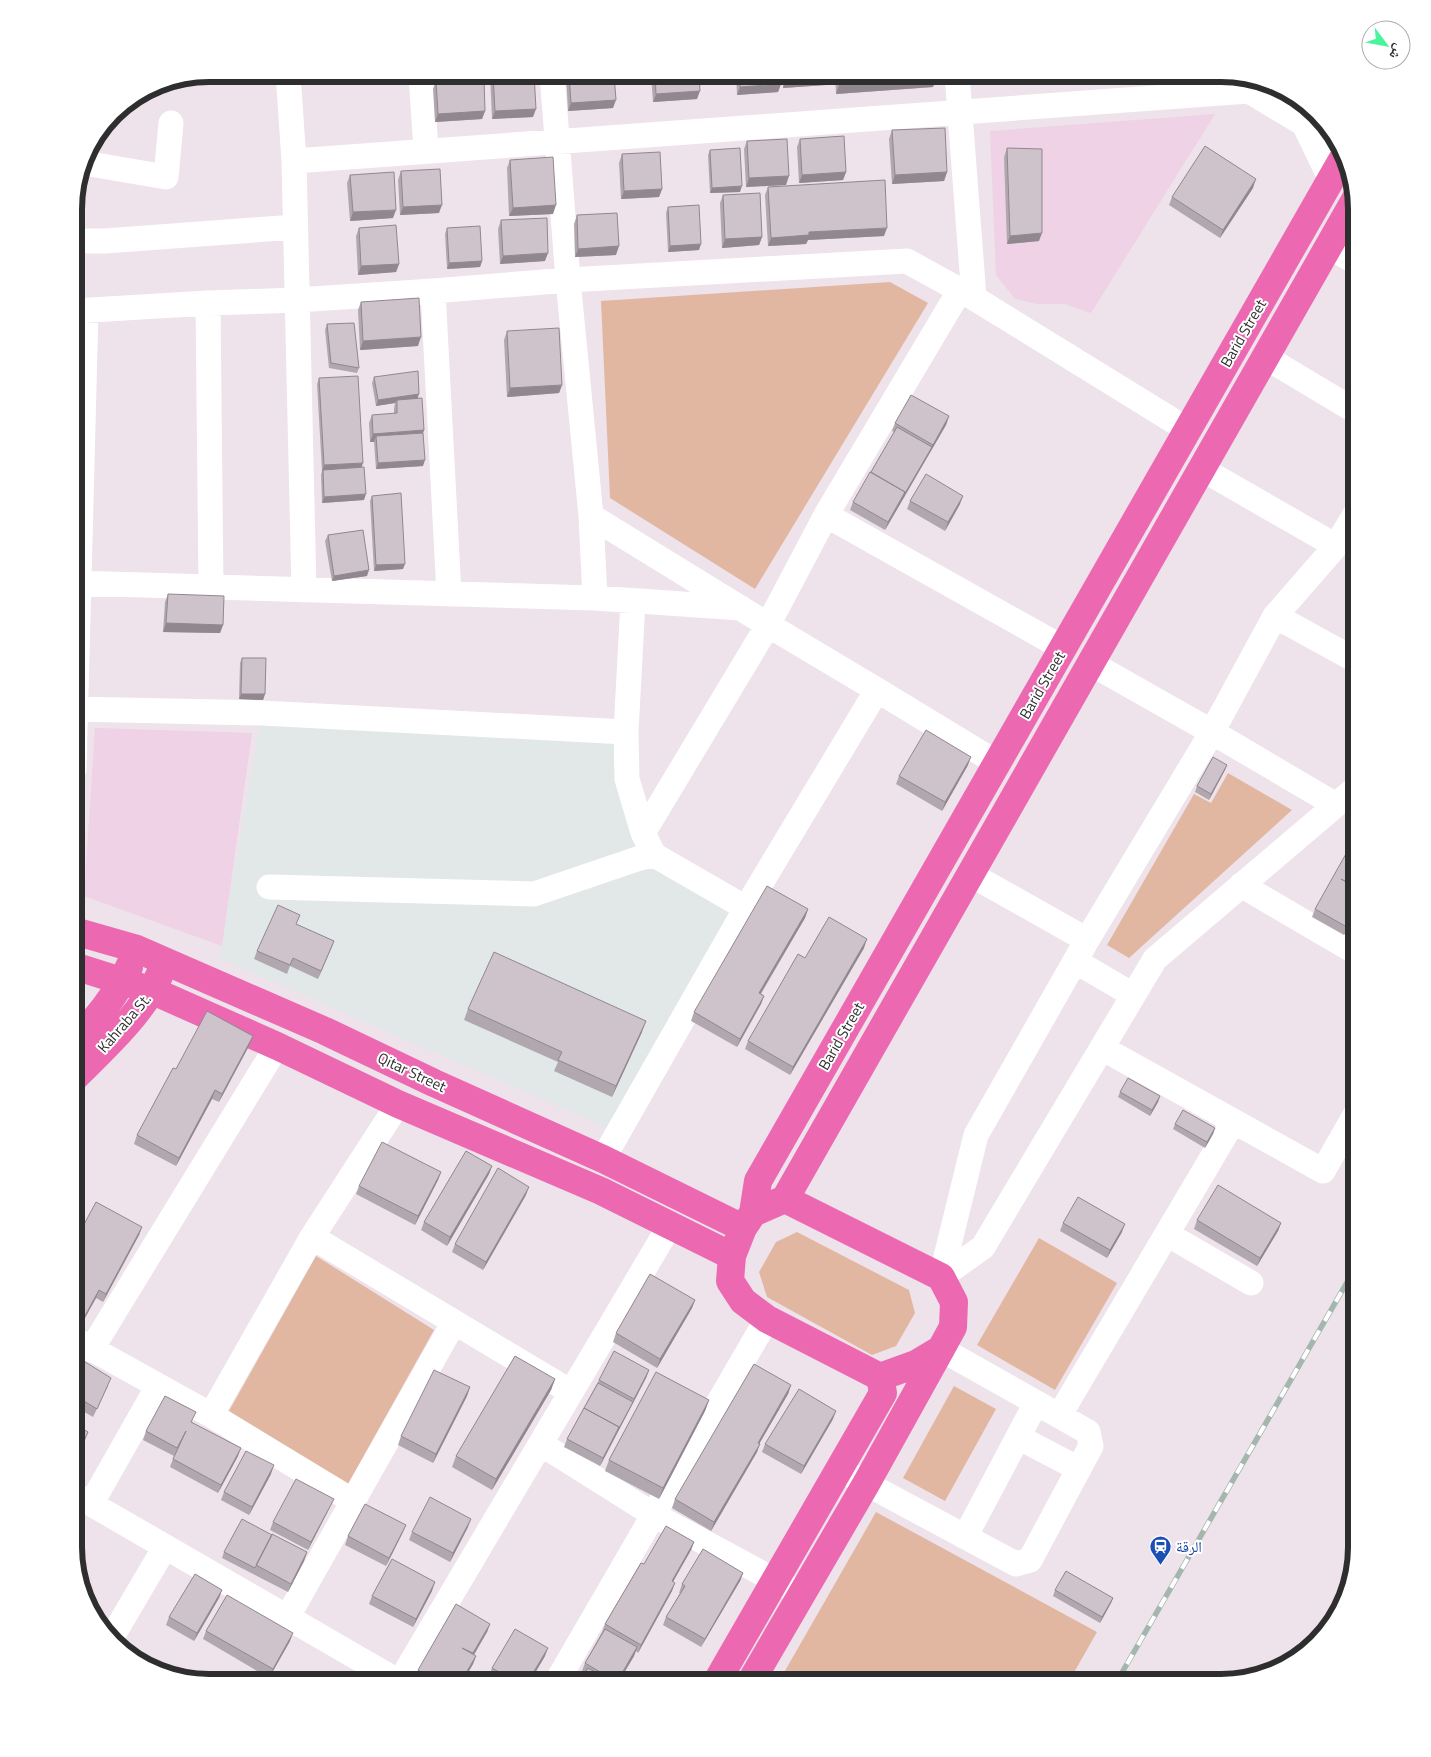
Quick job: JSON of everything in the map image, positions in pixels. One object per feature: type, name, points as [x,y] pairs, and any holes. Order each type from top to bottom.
[{"type":"main road","name":"Barid Street","points":[[880,1377],[767,1319],[743,1301],[730,1282],[732,1256],[748,1221],[758,1181],[1337,170]]},
{"type":"main road","name":"Barid Street","points":[[785,1199],[1092,664],[1348,211]]},
{"type":"main road","name":"Qitar Street","points":[[82,933],[137,949],[325,1031],[434,1083],[603,1159],[748,1221]]},
{"type":"main road","name":"Kahraba St.","points":[[82,1034],[123,982],[137,949]]},
{"type":"main road","name":"Kahraba St.","points":[[82,1071],[129,1020],[153,990],[166,962]]},
{"type":"main road","points":[[82,969],[153,990],[410,1109],[602,1192],[732,1256]]},
{"type":"main road","points":[[314,1064],[325,1031]]},
{"type":"main road","points":[[410,1109],[434,1083]]},
{"type":"main road","points":[[748,1221],[785,1199],[941,1278],[954,1302],[953,1327],[866,1484],[755,1674]]},
{"type":"main road","points":[[721,1674],[883,1393],[880,1377],[916,1364],[941,1349]]},
{"type":"street","points":[[289,83],[294,161],[304,590]]},
{"type":"street","points":[[422,83],[426,151]]},
{"type":"street","points":[[553,83],[568,280],[591,516],[595,598]]},
{"type":"street","points":[[269,887],[534,894],[640,858],[768,626],[826,515],[967,294],[958,83]]},
{"type":"street","points":[[294,161],[1248,91],[1304,115],[1337,170]]},
{"type":"street","points":[[91,164],[166,177],[171,123]]},
{"type":"street","points":[[83,241],[295,227]]},
{"type":"street","points":[[1328,246],[1348,258]]},
{"type":"street","points":[[83,311],[297,300],[568,280],[907,261],[967,294],[1188,430]]},
{"type":"street","points":[[433,291],[449,594]]},
{"type":"street","points":[[208,303],[211,587]]},
{"type":"street","points":[[1266,357],[1348,407]]},
{"type":"street","points":[[1202,469],[1336,546]]},
{"type":"street","points":[[826,515],[1063,648]]},
{"type":"street","points":[[591,516],[768,626],[997,764]]},
{"type":"street","points":[[941,1278],[976,1135],[1087,940],[1212,732],[1274,616],[1336,546],[1348,526]]},
{"type":"street","points":[[83,583],[595,598],[741,608]]},
{"type":"street","points":[[633,601],[626,732],[627,778],[648,844],[746,908]]},
{"type":"street","points":[[1274,616],[1348,655]]},
{"type":"street","points":[[1092,664],[1336,805]]},
{"type":"street","points":[[603,1159],[746,908],[877,690]]},
{"type":"street","points":[[83,709],[262,713],[626,732]]},
{"type":"street","points":[[941,1278],[983,1247],[1155,959],[1348,795]]},
{"type":"street","points":[[970,874],[1087,940]]},
{"type":"street","points":[[1242,885],[1348,948]]},
{"type":"street","points":[[1075,961],[1133,995]]},
{"type":"street","points":[[82,1345],[277,1046]]},
{"type":"street","points":[[1102,1048],[1323,1171],[1348,1127]]},
{"type":"street","points":[[211,1415],[312,1237],[410,1109]]},
{"type":"street","points":[[1059,1416],[1233,1122]]},
{"type":"street","points":[[405,1674],[670,1225]]},
{"type":"street","points":[[1167,1234],[1251,1283]]},
{"type":"street","points":[[312,1237],[571,1392]]},
{"type":"street","points":[[561,1674],[767,1319]]},
{"type":"street","points":[[287,1618],[454,1322]]},
{"type":"street","points":[[82,1345],[211,1415],[353,1501]]},
{"type":"street","points":[[839,1469],[1016,1564],[1030,1560],[1091,1446],[1088,1432],[941,1349]]},
{"type":"street","points":[[82,1499],[158,1386]]},
{"type":"street","points":[[965,1537],[1036,1403]]},
{"type":"street","points":[[1018,1437],[1079,1469]]},
{"type":"street","points":[[541,1444],[654,1515],[802,1595]]},
{"type":"street","points":[[82,1499],[384,1674]]},
{"type":"street","points":[[115,1632],[165,1547]]},
{"type":"shaded area","points":[[1215,114],[1091,313],[1064,304],[1037,304],[1015,299],[996,275],[990,131]]},
{"type":"shaded area","points":[[890,282],[928,303],[755,589],[610,498],[601,301]]},
{"type":"shaded area","points":[[262,713],[626,732],[643,833],[746,908],[617,1132],[219,958]]},
{"type":"shaded area","points":[[95,728],[252,733],[222,946],[84,896]]},
{"type":"shaded area","points":[[1228,773],[1292,810],[1129,958],[1107,945],[1194,794],[1211,803]]},
{"type":"shaded area","points":[[797,1232],[909,1290],[915,1313],[896,1346],[872,1355],[767,1297],[759,1272],[776,1242]]},
{"type":"shaded area","points":[[1039,1238],[1117,1283],[1055,1390],[977,1345]]},
{"type":"shaded area","points":[[316,1256],[434,1330],[348,1484],[229,1411]]},
{"type":"shaded area","points":[[954,1386],[996,1409],[945,1501],[903,1478]]},
{"type":"shaded area","points":[[876,1512],[1097,1632],[1073,1674],[783,1674]]},
{"type":"building","points":[[436,83],[484,83],[485,111],[438,114]]},
{"type":"building","points":[[493,83],[535,83],[536,109],[495,111]]},
{"type":"building","points":[[570,83],[615,83],[616,100],[571,103]]},
{"type":"building","points":[[655,83],[700,83],[700,91],[656,94]]},
{"type":"building","points":[[740,83],[781,83],[781,84],[740,87]]},
{"type":"building","points":[[839,83],[867,83],[839,85]]},
{"type":"building","points":[[945,128],[947,172],[895,175],[892,130]]},
{"type":"building","points":[[844,136],[846,172],[802,175],[800,139]]},
{"type":"building","points":[[787,139],[789,176],[749,178],[747,141]]},
{"type":"building","points":[[1205,146],[1256,179],[1223,230],[1172,197]]},
{"type":"building","points":[[740,148],[742,186],[712,188],[710,150]]},
{"type":"building","points":[[1007,148],[1042,149],[1042,233],[1010,236]]},
{"type":"building","points":[[660,152],[662,189],[624,191],[622,154]]},
{"type":"building","points":[[553,157],[556,205],[513,208],[510,160]]},
{"type":"building","points":[[440,169],[442,205],[403,207],[401,171]]},
{"type":"building","points":[[394,172],[396,210],[353,212],[350,175]]},
{"type":"building","points":[[885,180],[887,228],[809,232],[809,235],[771,238],[768,187]]},
{"type":"building","points":[[760,193],[762,237],[725,239],[723,195]]},
{"type":"building","points":[[699,205],[701,244],[670,246],[668,207]]},
{"type":"building","points":[[617,213],[619,246],[578,249],[577,215]]},
{"type":"building","points":[[547,218],[548,253],[503,256],[501,220]]},
{"type":"building","points":[[396,225],[399,264],[361,266],[359,228]]},
{"type":"building","points":[[480,226],[482,261],[449,263],[447,228]]},
{"type":"building","points":[[419,298],[421,337],[363,341],[361,302]]},
{"type":"building","points":[[354,323],[359,368],[331,363],[327,324]]},
{"type":"building","points":[[559,328],[562,385],[510,388],[507,331]]},
{"type":"building","points":[[418,371],[419,394],[378,400],[374,377]]},
{"type":"building","points":[[358,376],[363,463],[324,465],[319,378]]},
{"type":"building","points":[[911,395],[949,416],[933,445],[895,423]]},
{"type":"building","points":[[422,398],[424,430],[373,434],[372,415],[397,413],[397,400]]},
{"type":"building","points":[[897,427],[932,447],[904,495],[905,492],[871,472]]},
{"type":"building","points":[[423,433],[425,460],[378,463],[376,436]]},
{"type":"building","points":[[364,467],[366,494],[324,497],[323,470]]},
{"type":"building","points":[[870,472],[905,492],[888,522],[853,502]]},
{"type":"building","points":[[926,474],[963,496],[948,522],[910,501]]},
{"type":"building","points":[[401,493],[405,564],[376,565],[372,496]]},
{"type":"building","points":[[363,530],[369,570],[334,576],[328,535]]},
{"type":"building","points":[[168,594],[224,596],[223,625],[166,623]]},
{"type":"building","points":[[242,658],[266,658],[265,694],[241,694]]},
{"type":"building","points":[[926,730],[971,757],[945,802],[899,776]]},
{"type":"building","points":[[1213,757],[1227,765],[1211,794],[1197,786]]},
{"type":"building","points":[[1348,850],[1348,882],[1341,879],[1348,883],[1347,927],[1315,909]]},
{"type":"building","points":[[767,886],[808,909],[759,993],[764,996],[740,1039],[694,1012]]},
{"type":"building","points":[[278,905],[300,915],[296,924],[334,941],[321,971],[293,958],[290,965],[257,951]]},
{"type":"building","points":[[829,917],[867,939],[793,1067],[748,1041],[798,954],[805,958]]},
{"type":"building","points":[[494,952],[646,1021],[616,1086],[558,1060],[562,1052],[468,1009]]},
{"type":"building","points":[[207,1011],[253,1036],[222,1094],[215,1090],[179,1158],[137,1135],[173,1068],[176,1069]]},
{"type":"building","points":[[1128,1078],[1160,1096],[1152,1110],[1120,1092]]},
{"type":"building","points":[[1183,1110],[1215,1128],[1207,1142],[1175,1124]]},
{"type":"building","points":[[382,1142],[441,1172],[418,1216],[359,1186]]},
{"type":"building","points":[[466,1151],[492,1166],[450,1237],[424,1222]]},
{"type":"building","points":[[498,1168],[529,1187],[486,1262],[455,1244]]},
{"type":"building","points":[[1218,1185],[1281,1223],[1260,1258],[1197,1220]]},
{"type":"building","points":[[1078,1197],[1125,1224],[1110,1250],[1063,1223]]},
{"type":"building","points":[[96,1202],[142,1227],[106,1294],[99,1290],[82,1321],[82,1228]]},
{"type":"building","points":[[650,1274],[695,1300],[660,1359],[616,1333]]},
{"type":"building","points":[[614,1351],[649,1370],[634,1399],[599,1380]]},
{"type":"building","points":[[515,1356],[555,1379],[496,1479],[456,1456]]},
{"type":"building","points":[[82,1360],[111,1378],[97,1409],[82,1400]]},
{"type":"building","points":[[754,1364],[791,1385],[758,1443],[760,1444],[714,1522],[675,1499]]},
{"type":"building","points":[[434,1370],[470,1387],[436,1454],[401,1436]]},
{"type":"building","points":[[656,1372],[709,1400],[663,1488],[609,1460]]},
{"type":"building","points":[[598,1383],[633,1402],[618,1430],[619,1427],[584,1408]]},
{"type":"building","points":[[799,1389],[836,1411],[804,1466],[765,1444]]},
{"type":"building","points":[[165,1396],[196,1412],[191,1422],[241,1448],[221,1485],[173,1459],[186,1431],[177,1448],[146,1431]]},
{"type":"building","points":[[584,1408],[619,1427],[603,1458],[567,1439]]},
{"type":"building","points":[[82,1429],[88,1432],[82,1444]]},
{"type":"building","points":[[246,1451],[274,1465],[252,1507],[224,1492]]},
{"type":"building","points":[[296,1479],[334,1499],[311,1542],[273,1522]]},
{"type":"building","points":[[430,1497],[471,1519],[453,1553],[412,1532]]},
{"type":"building","points":[[365,1504],[406,1525],[389,1558],[348,1536]]},
{"type":"building","points":[[242,1519],[272,1535],[255,1568],[224,1552]]},
{"type":"building","points":[[666,1526],[694,1542],[672,1581],[675,1583],[641,1645],[605,1624],[641,1563],[644,1564]]},
{"type":"building","points":[[272,1534],[307,1552],[291,1584],[256,1565]]},
{"type":"building","points":[[703,1549],[743,1573],[705,1639],[666,1617],[685,1586],[682,1584]]},
{"type":"building","points":[[392,1559],[435,1582],[416,1619],[372,1596]]},
{"type":"building","points":[[1066,1571],[1113,1598],[1102,1617],[1055,1590]]},
{"type":"building","points":[[195,1574],[222,1590],[197,1633],[169,1617]]},
{"type":"building","points":[[227,1595],[293,1633],[273,1669],[206,1631]]},
{"type":"building","points":[[456,1604],[490,1624],[473,1653],[462,1648],[476,1656],[465,1674],[425,1674],[418,1670]]},
{"type":"building","points":[[515,1629],[548,1648],[532,1674],[502,1674],[492,1668]]},
{"type":"building","points":[[605,1629],[637,1647],[622,1674],[604,1674],[585,1663]]},
{"type":"building","points":[[588,1668],[599,1674],[584,1674]]},
{"type":"railway","points":[[1121,1674],[1348,1281]]},
{"type":"place","name":"الرقة","points":[[1160,1565]]}]
